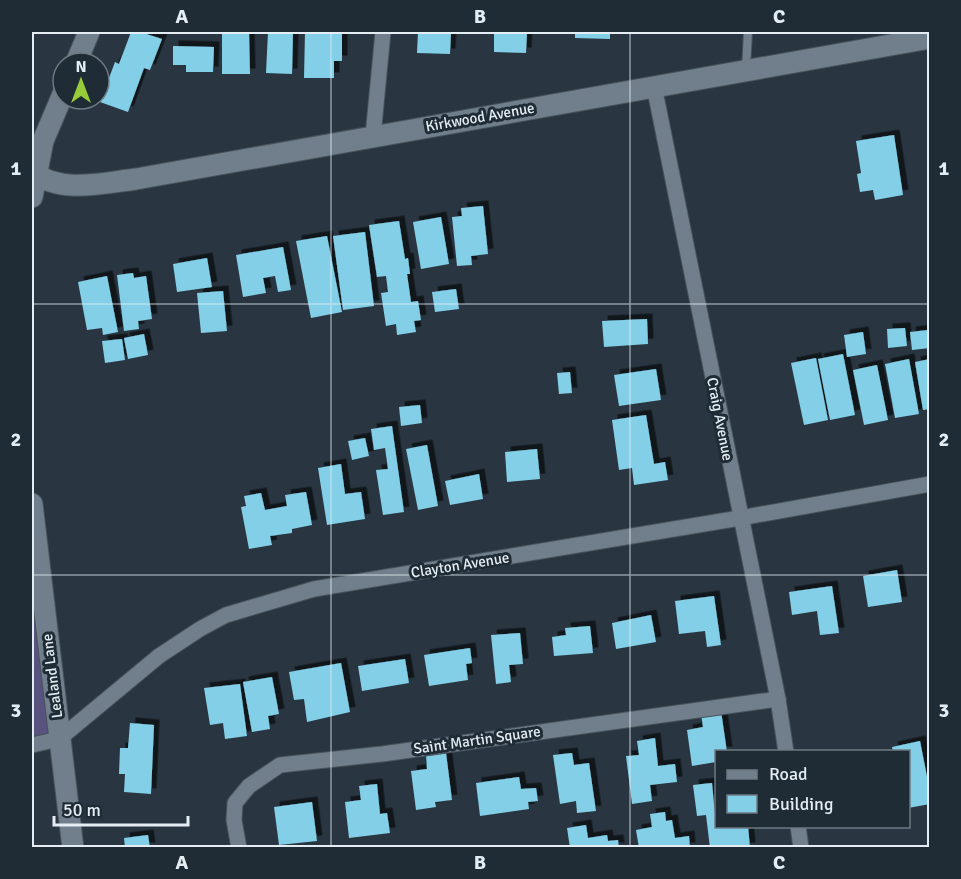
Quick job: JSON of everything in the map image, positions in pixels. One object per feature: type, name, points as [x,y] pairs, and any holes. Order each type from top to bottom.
[{"type":"street","points":[[81,51],[89,32]]},
{"type":"street","points":[[373,136],[383,32]]},
{"type":"street","name":"Kirkwood Avenue","points":[[34,174],[61,185],[85,185],[136,179],[930,38]]},
{"type":"street","name":"Craig Avenue","points":[[654,86],[778,699],[786,750]]},
{"type":"street","points":[[32,197],[34,174],[43,141],[56,111]]},
{"type":"street","name":"Clayton Avenue","points":[[32,745],[59,739],[159,656],[200,629],[226,615],[314,589],[930,484]]},
{"type":"street","name":"Lealand Lane","points":[[32,504],[73,848]]},
{"type":"street","name":"Saint Martin Square","points":[[239,848],[234,820],[235,803],[249,786],[280,765],[382,754],[778,699]]},
{"type":"street","points":[[798,828],[801,848]]},
{"type":"lane","points":[[746,70],[748,32]]},
{"type":"shaded area","points":[[32,566],[54,740],[32,739]]},
{"type":"building","points":[[131,32],[140,32],[162,39],[150,70],[144,68],[128,112],[111,106],[111,73],[115,62],[119,64]]},
{"type":"building","points":[[222,32],[249,32],[250,74],[222,74]]},
{"type":"building","points":[[268,32],[293,32],[292,74],[266,73]]},
{"type":"building","points":[[305,32],[342,32],[342,61],[334,61],[334,78],[304,78]]},
{"type":"building","points":[[418,32],[451,32],[450,54],[417,53]]},
{"type":"building","points":[[494,32],[527,32],[526,53],[494,52]]},
{"type":"building","points":[[575,32],[610,32],[610,39],[575,38]]},
{"type":"building","points":[[173,46],[214,47],[213,72],[186,72],[186,65],[173,65]]},
{"type":"building","points":[[894,135],[903,195],[875,200],[873,190],[860,192],[857,174],[861,173],[856,141]]},
{"type":"building","points":[[483,206],[488,254],[471,256],[472,265],[457,266],[452,217],[462,216],[461,208]]},
{"type":"building","points":[[441,217],[449,264],[421,269],[413,222]]},
{"type":"building","points":[[399,221],[405,259],[408,258],[410,274],[407,274],[411,302],[418,301],[421,320],[414,321],[416,332],[397,335],[396,324],[386,326],[381,293],[388,292],[386,276],[377,277],[369,225]]},
{"type":"building","points":[[365,232],[374,306],[343,310],[333,236]]},
{"type":"building","points":[[327,236],[342,312],[311,318],[296,241]]},
{"type":"building","points":[[283,247],[291,290],[278,292],[275,276],[263,278],[266,293],[243,297],[236,255]]},
{"type":"building","points":[[207,258],[212,287],[177,292],[173,264]]},
{"type":"building","points":[[133,273],[134,278],[146,276],[152,319],[138,321],[139,329],[124,331],[117,275]]},
{"type":"building","points":[[107,276],[118,332],[103,335],[102,328],[87,330],[78,282]]},
{"type":"building","points":[[456,289],[459,309],[435,312],[432,292]]},
{"type":"building","points":[[223,291],[227,331],[201,333],[197,293]]},
{"type":"building","points":[[647,319],[648,344],[604,347],[602,321]]},
{"type":"building","points":[[905,328],[907,346],[888,348],[887,329]]},
{"type":"building","points":[[928,330],[930,348],[912,350],[910,332]]},
{"type":"building","points":[[863,332],[866,354],[847,357],[844,335]]},
{"type":"building","points":[[144,334],[148,355],[128,359],[124,338]]},
{"type":"building","points":[[122,339],[125,360],[105,363],[102,341]]},
{"type":"building","points":[[843,354],[855,415],[830,420],[818,359]]},
{"type":"building","points":[[816,358],[828,420],[804,425],[791,363]]},
{"type":"building","points":[[909,359],[919,414],[895,418],[885,364]]},
{"type":"building","points":[[930,359],[930,409],[923,410],[915,362]]},
{"type":"building","points":[[877,365],[888,420],[864,425],[853,370]]},
{"type":"building","points":[[656,369],[661,400],[619,406],[614,375]]},
{"type":"building","points":[[570,372],[572,393],[559,394],[557,373]]},
{"type":"building","points":[[420,405],[422,423],[401,426],[399,407]]},
{"type":"building","points":[[646,415],[654,464],[665,462],[668,480],[634,485],[632,468],[619,470],[612,420]]},
{"type":"building","points":[[392,426],[404,512],[383,515],[376,470],[388,469],[385,448],[374,450],[371,429]]},
{"type":"building","points":[[365,438],[369,456],[352,460],[348,441]]},
{"type":"building","points":[[427,445],[438,506],[418,510],[406,449]]},
{"type":"building","points":[[537,449],[540,479],[507,482],[505,452]]},
{"type":"building","points":[[341,464],[345,494],[361,492],[365,519],[327,525],[318,468]]},
{"type":"building","points":[[479,474],[483,499],[450,505],[445,481]]},
{"type":"building","points":[[306,492],[312,525],[292,529],[292,533],[270,536],[272,545],[249,549],[241,507],[246,506],[244,496],[261,493],[265,510],[287,506],[285,495]]},
{"type":"building","points":[[897,570],[902,602],[868,607],[863,576]]},
{"type":"building","points":[[832,586],[839,633],[820,635],[817,611],[792,615],[789,592]]},
{"type":"building","points":[[714,596],[721,645],[707,647],[705,631],[679,634],[675,601]]},
{"type":"building","points":[[651,615],[656,642],[616,649],[612,623]]},
{"type":"building","points":[[590,626],[593,653],[554,656],[552,637],[566,635],[565,628]]},
{"type":"building","points":[[520,633],[523,664],[509,665],[511,682],[496,684],[491,635]]},
{"type":"building","points":[[470,648],[472,663],[466,664],[468,680],[429,686],[424,655]]},
{"type":"building","points":[[405,659],[409,683],[362,691],[358,666]]},
{"type":"building","points":[[341,663],[350,712],[307,722],[304,699],[294,700],[289,672]]},
{"type":"building","points":[[272,677],[279,714],[268,716],[270,729],[252,732],[243,682]]},
{"type":"building","points":[[240,684],[247,736],[225,739],[223,723],[210,725],[204,688]]},
{"type":"building","points":[[721,711],[727,750],[715,750],[715,762],[692,766],[687,730],[703,727],[701,714]]},
{"type":"building","points":[[130,723],[154,725],[151,794],[124,792],[125,774],[119,774],[120,748],[128,748]]},
{"type":"building","points":[[655,738],[658,766],[675,764],[677,782],[650,785],[652,801],[632,804],[626,756],[639,755],[637,741]]},
{"type":"building","points":[[920,741],[930,792],[930,804],[910,808],[910,750],[893,750],[892,747]]},
{"type":"building","points":[[446,753],[452,800],[435,802],[436,807],[416,810],[411,771],[427,769],[426,755]]},
{"type":"building","points":[[572,753],[574,765],[589,763],[596,811],[577,813],[576,801],[560,804],[553,755]]},
{"type":"building","points":[[519,777],[521,789],[536,788],[538,801],[528,802],[529,809],[480,816],[476,783]]},
{"type":"building","points":[[712,783],[715,828],[748,828],[750,848],[710,848],[706,815],[697,816],[693,785]]},
{"type":"building","points":[[377,784],[380,814],[387,813],[390,833],[349,838],[345,802],[361,800],[359,786]]},
{"type":"building","points":[[312,802],[317,841],[279,845],[274,807]]},
{"type":"building","points":[[665,812],[666,821],[672,820],[675,838],[689,836],[690,848],[639,848],[636,830],[652,827],[650,814]]},
{"type":"building","points":[[586,825],[588,838],[607,835],[608,841],[618,840],[619,848],[570,848],[567,828]]},
{"type":"building","points":[[148,835],[150,848],[125,848],[124,838]]}]
